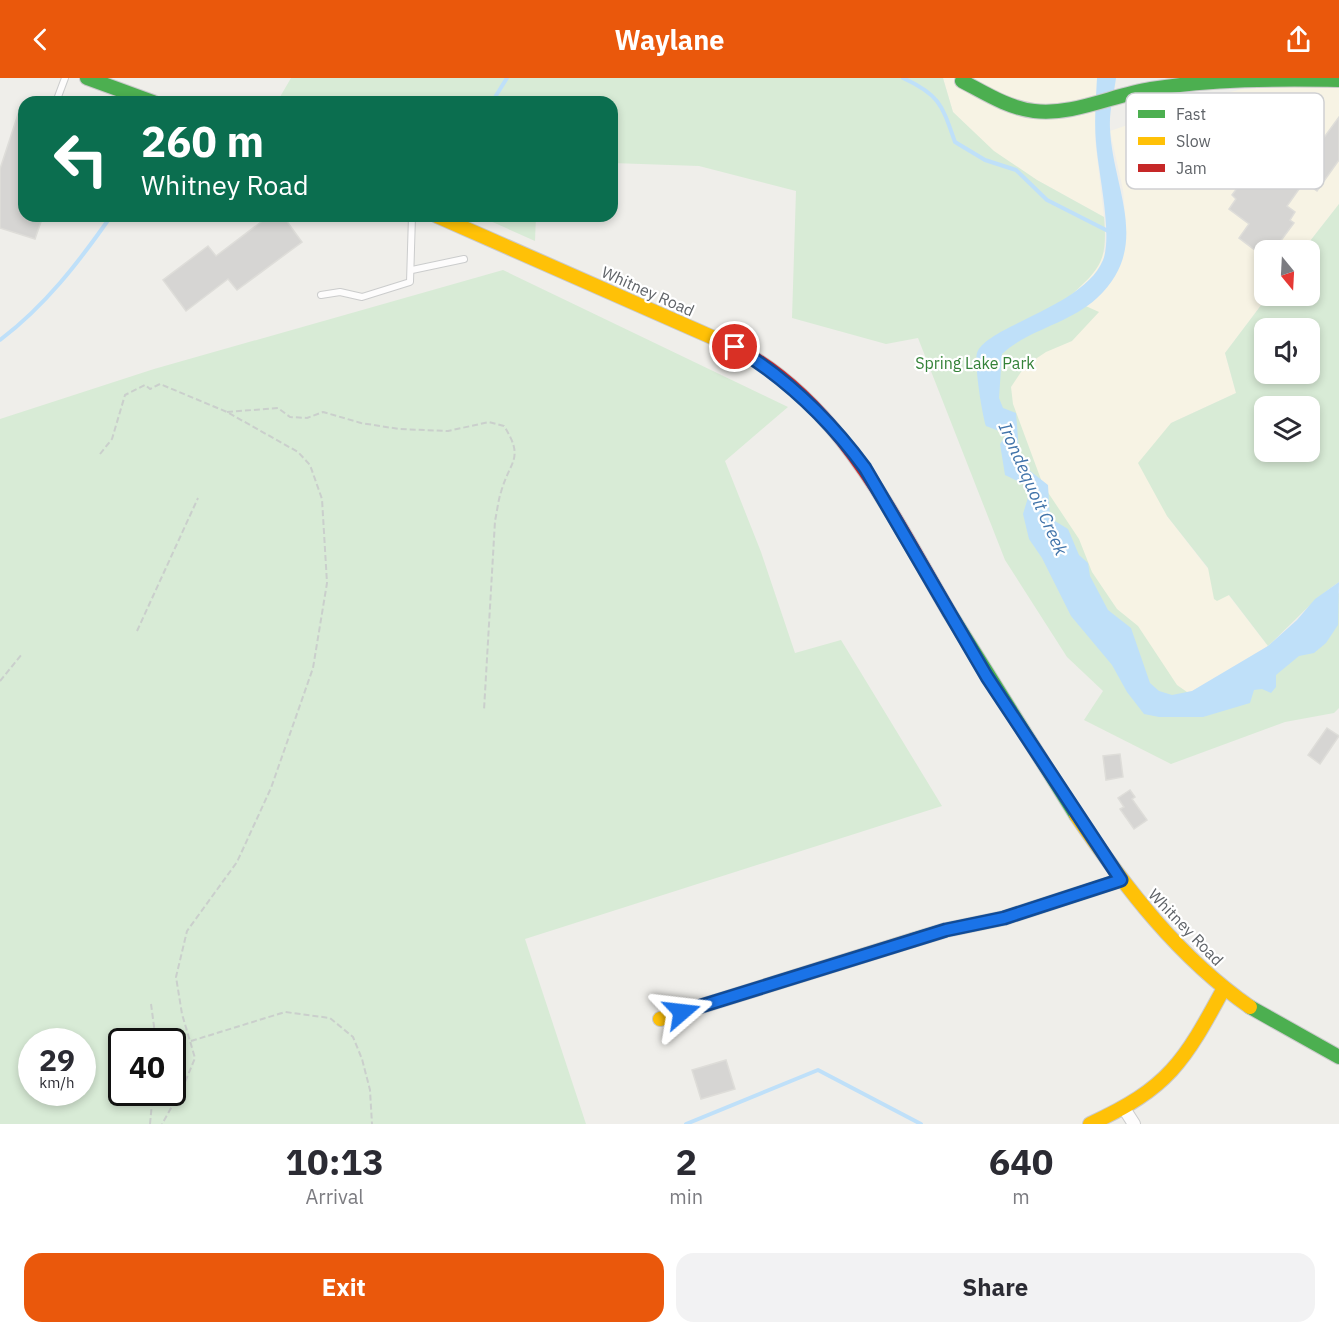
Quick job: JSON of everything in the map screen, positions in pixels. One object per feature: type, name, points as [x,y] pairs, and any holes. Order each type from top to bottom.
[{"type":"main road","points":[[87,78],[136,96]]},
{"type":"main road","points":[[1138,93],[1239,80],[1339,80]]},
{"type":"main road","points":[[962,81],[1012,108],[1046,112],[1088,105],[1126,95]]},
{"type":"main road","name":"Whitney Road","points":[[451,222],[735,347],[765,366],[822,414],[865,468],[987,677],[1121,880],[1170,939],[1224,988],[1264,1016],[1339,1057]]},
{"type":"main road","points":[[660,1019],[946,930],[1004,918],[1121,880]]},
{"type":"main road","points":[[1090,1124],[1125,1110],[1162,1083],[1176,1069],[1188,1055],[1224,988]]},
{"type":"street","points":[[1125,1110],[1134,1124]]},
{"type":"lane","points":[[58,96],[64,78]]},
{"type":"lane","points":[[321,296],[340,292],[362,297],[407,284],[412,279],[412,222]]},
{"type":"lane","points":[[412,270],[464,260]]},
{"type":"path","points":[[100,454],[112,439],[125,395],[145,385],[150,389],[160,384],[226,412],[298,452],[310,465],[322,499],[327,583],[313,668],[271,788],[237,862],[187,931],[176,977],[195,1058],[183,1087],[162,1124]]},
{"type":"path","points":[[226,412],[278,408],[290,417],[307,418],[322,412],[361,423],[399,429],[448,431],[489,422],[504,426],[514,442],[515,460],[501,493],[495,521],[484,710]]},
{"type":"path","points":[[137,631],[198,498]]},
{"type":"path","points":[[0,681],[22,654]]},
{"type":"path","points":[[151,1004],[154,1028]]},
{"type":"path","points":[[190,1041],[285,1012],[330,1018],[352,1037],[362,1059],[370,1090],[372,1124]]},
{"type":"path","points":[[150,1124],[152,1106]]},
{"type":"shaded area","points":[[943,78],[1097,78],[1095,139],[1104,217],[1037,180],[993,151],[953,112]]},
{"type":"shaded area","points":[[1339,78],[1339,204],[1311,240],[1254,240],[1254,306],[1260,306],[1225,353],[1236,393],[1171,423],[1167,516],[1268,646],[1192,691],[1172,695],[1108,610],[1032,471],[1003,408],[1000,384],[1126,225],[1123,190],[1110,131],[1126,125],[1126,189],[1324,189],[1324,93],[1226,93],[1242,89],[1302,86]]},
{"type":"green space","name":"Spring Lake Park","points":[[291,78],[943,78],[953,112],[994,151],[1037,180],[1104,217],[1105,245],[1100,264],[1068,298],[1099,312],[1072,341],[1046,352],[1025,366],[1011,387],[1013,404],[1043,485],[1079,539],[1092,572],[1117,609],[1138,626],[1177,685],[1197,699],[1339,593],[1339,708],[1334,713],[1285,722],[1171,764],[1084,720],[1103,691],[1067,657],[1005,560],[918,338],[886,344],[792,318],[796,191],[699,166],[618,163],[618,96],[280,96]]},
{"type":"green space","points":[[1339,204],[1339,582],[1311,604],[1268,646],[1229,595],[1217,601],[1214,599],[1208,568],[1167,516],[1138,463],[1171,423],[1236,393],[1225,353],[1260,306],[1320,306],[1320,240],[1311,240]]},
{"type":"green space","points":[[492,222],[536,222],[535,241]]},
{"type":"green space","points":[[503,270],[788,407],[725,461],[761,552],[795,653],[841,640],[942,806],[525,939],[586,1124],[0,1124],[0,419],[154,369]]},
{"type":"water","name":"Irondequoit Creek","points":[[1097,78],[1116,78],[1110,128],[1125,216],[1126,237],[1123,258],[1114,278],[1086,307],[1024,338],[1002,354],[999,398],[1003,408],[1016,413],[1020,463],[1048,485],[1050,518],[1068,529],[1079,555],[1088,563],[1090,576],[1108,610],[1131,628],[1150,683],[1159,691],[1172,695],[1192,691],[1268,646],[1297,620],[1315,599],[1339,582],[1338,625],[1326,643],[1314,653],[1299,656],[1276,675],[1276,687],[1271,693],[1262,689],[1254,690],[1250,703],[1203,717],[1159,717],[1144,714],[1127,692],[1112,665],[1071,616],[1042,558],[1029,539],[1023,514],[1030,491],[1026,485],[1005,475],[1000,444],[1005,437],[1004,433],[986,426],[977,377],[977,353],[984,343],[1077,291],[1092,276],[1103,260],[1106,249],[1106,219],[1095,134]]},
{"type":"building","points":[[18,114],[18,222],[41,222],[35,239],[0,228],[0,169]]},
{"type":"building","points":[[1339,117],[1339,160],[1324,181],[1324,138]]},
{"type":"building","points":[[1236,189],[1299,189],[1287,206],[1295,212],[1290,220],[1294,223],[1281,240],[1254,240],[1254,249],[1239,238],[1249,224],[1229,209],[1236,199],[1232,195]]},
{"type":"building","points":[[261,222],[287,222],[302,242],[237,290],[228,279],[186,311],[163,280],[208,246],[216,256]]},
{"type":"building","points":[[1327,728],[1339,736],[1320,764],[1308,755]]},
{"type":"building","points":[[1120,754],[1123,777],[1106,780],[1103,756]]},
{"type":"building","points":[[1130,790],[1135,797],[1132,799],[1147,820],[1134,829],[1120,809],[1124,807],[1118,798]]},
{"type":"building","points":[[726,1060],[735,1089],[701,1099],[692,1070]]},
{"type":"waterway","points":[[496,96],[507,78]]},
{"type":"waterway","points":[[903,78],[925,90],[938,102],[955,142],[985,160],[1016,170],[1047,200],[1110,232]]},
{"type":"waterway","points":[[0,340],[46,298],[107,222]]},
{"type":"waterway","points":[[686,1124],[818,1070],[921,1124]]},
{"type":"traffic: fast","points":[[87,78],[136,96]]},
{"type":"traffic: fast","points":[[1133,93],[1198,83],[1245,80],[1339,80]]},
{"type":"traffic: fast","points":[[962,81],[1015,107],[1034,111],[1063,111],[1126,95]]},
{"type":"traffic: fast","points":[[949,612],[1076,815]]},
{"type":"traffic: fast","points":[[913,940],[946,930],[1004,918],[1121,880]]},
{"type":"traffic: fast","points":[[1250,1007],[1339,1057]]},
{"type":"traffic: slow","points":[[451,222],[723,342]]},
{"type":"traffic: slow","points":[[1076,815],[1154,919],[1199,966],[1250,1007]]},
{"type":"traffic: slow","points":[[660,1019],[913,940]]},
{"type":"traffic: slow","points":[[1090,1124],[1139,1098],[1172,1070],[1185,1054],[1224,988]]},
{"type":"traffic: jam","points":[[723,342],[762,363],[797,391],[828,423],[856,458],[881,496],[949,612]]},
{"type":"route","points":[[682,1012],[946,930],[1004,918],[1121,880],[1068,803],[987,677],[865,468],[822,414],[807,400],[765,366],[735,347]]}]
